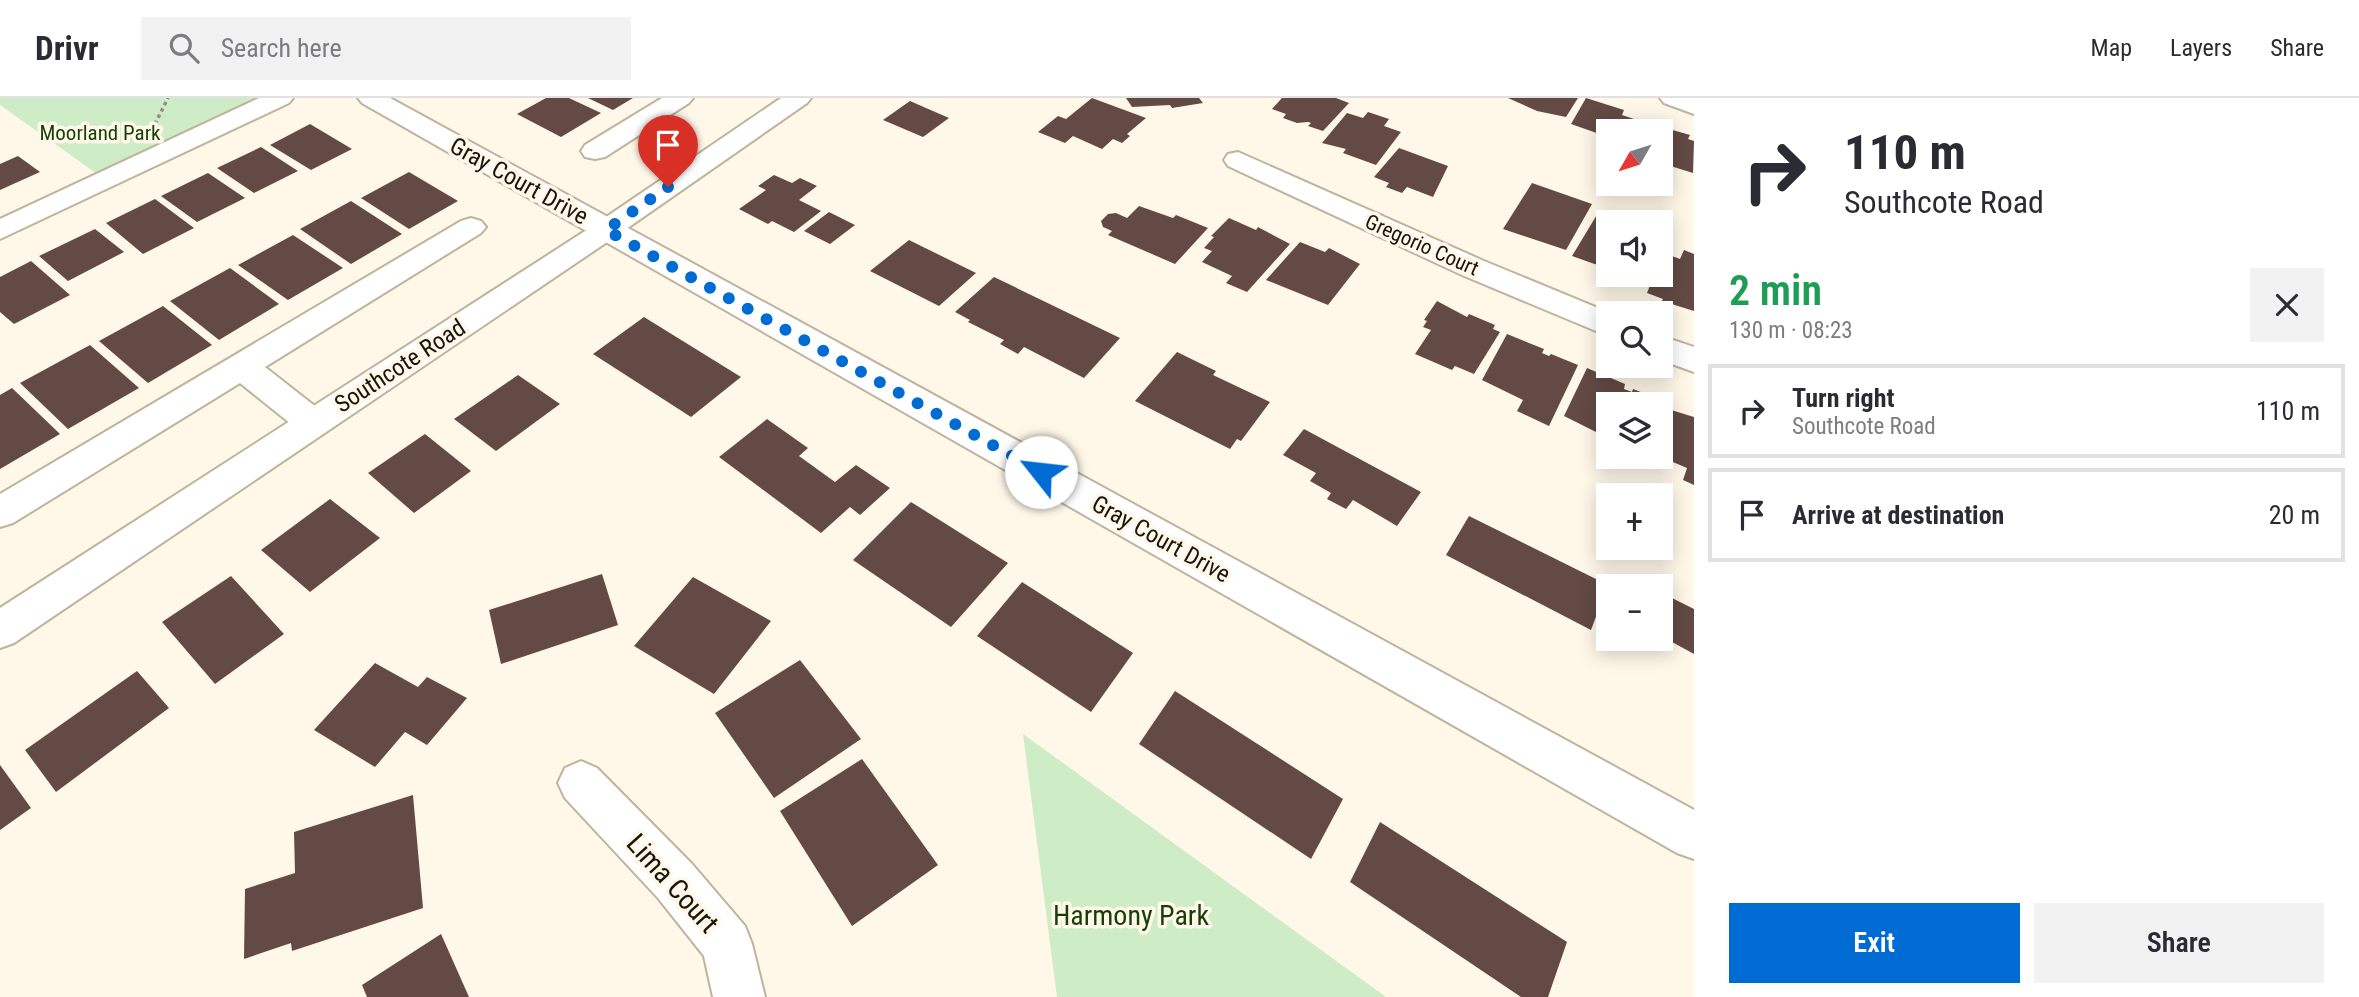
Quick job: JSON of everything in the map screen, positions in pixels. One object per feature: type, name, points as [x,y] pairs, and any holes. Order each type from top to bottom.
[{"type":"street","points":[[0,230],[280,98]]},
{"type":"street","name":"Gray Court Drive","points":[[371,98],[1694,836]]},
{"type":"street","points":[[595,151],[680,98]]},
{"type":"street","points":[[1673,98],[1694,106]]},
{"type":"street","name":"Southcote Road","points":[[0,630],[606,230],[791,99]]},
{"type":"street","name":"Gregorio Court","points":[[1238,160],[1473,268],[1596,321]]},
{"type":"street","points":[[0,512],[471,227]]},
{"type":"street","points":[[1673,352],[1694,360]]},
{"type":"street","points":[[241,366],[313,423]]},
{"type":"street","name":"Lima Court","points":[[581,783],[674,881],[727,944],[739,997]]},
{"type":"green space","name":"Moorland Park","points":[[0,98],[258,98],[96,173],[0,105]]},
{"type":"green space","name":"Harmony Park","points":[[1023,734],[1386,997],[1057,997]]},
{"type":"building","points":[[546,98],[569,98],[601,113],[561,137],[517,114]]},
{"type":"building","points":[[588,98],[633,98],[613,110]]},
{"type":"building","points":[[1092,98],[1146,118],[1127,134],[1130,136],[1122,143],[1113,139],[1102,149],[1073,136],[1065,143],[1038,132],[1058,116],[1066,119]]},
{"type":"building","points":[[1126,98],[1199,98],[1203,103],[1172,108],[1170,105],[1132,107]]},
{"type":"building","points":[[1282,98],[1336,98],[1349,103],[1323,131],[1308,126],[1311,123],[1308,122],[1297,123],[1283,118],[1286,114],[1272,109]]},
{"type":"building","points":[[1508,98],[1578,98],[1566,117],[1537,111]]},
{"type":"building","points":[[1586,98],[1624,110],[1622,115],[1634,119],[1596,119],[1596,133],[1571,124]]},
{"type":"building","points":[[910,101],[949,118],[923,137],[883,120]]},
{"type":"building","points":[[1368,112],[1389,119],[1384,126],[1401,132],[1376,165],[1343,153],[1346,149],[1322,143],[1347,113],[1363,118]]},
{"type":"building","points":[[310,124],[352,149],[311,170],[270,145]]},
{"type":"building","points":[[1673,130],[1690,135],[1688,139],[1694,141],[1693,173],[1673,167]]},
{"type":"building","points":[[261,147],[298,171],[254,193],[217,168]]},
{"type":"building","points":[[1399,148],[1448,166],[1433,197],[1407,187],[1402,193],[1386,187],[1389,183],[1374,177]]},
{"type":"building","points":[[18,156],[40,172],[0,190],[0,164]]},
{"type":"building","points":[[409,172],[458,201],[409,229],[361,198]]},
{"type":"building","points":[[208,173],[245,198],[197,222],[161,196]]},
{"type":"building","points":[[774,175],[792,183],[800,178],[817,186],[799,200],[821,211],[794,232],[772,221],[768,224],[739,209],[766,190],[758,186]]},
{"type":"building","points":[[1532,183],[1592,204],[1566,250],[1503,229]]},
{"type":"building","points":[[155,199],[194,228],[143,254],[106,223]]},
{"type":"building","points":[[351,201],[402,234],[351,264],[300,229]]},
{"type":"building","points":[[1139,206],[1173,218],[1176,215],[1208,228],[1175,264],[1108,235],[1112,231],[1103,227],[1101,221],[1108,214],[1116,213],[1127,218]]},
{"type":"building","points":[[829,212],[855,225],[830,244],[804,231]]},
{"type":"building","points":[[1596,216],[1596,265],[1572,256]]},
{"type":"building","points":[[1229,218],[1256,230],[1258,227],[1290,244],[1247,292],[1226,283],[1232,276],[1202,262],[1212,251],[1204,248],[1214,237],[1211,236]]},
{"type":"building","points":[[95,229],[124,252],[68,281],[39,256]]},
{"type":"building","points":[[293,235],[343,268],[288,300],[238,265]]},
{"type":"building","points":[[909,240],[976,273],[939,306],[870,271]]},
{"type":"building","points":[[1300,242],[1325,252],[1329,248],[1360,264],[1328,305],[1266,280]]},
{"type":"building","points":[[1684,250],[1694,254],[1694,311],[1673,304],[1673,301],[1662,301],[1663,299],[1647,293],[1649,287],[1673,287],[1673,256],[1680,259]]},
{"type":"building","points":[[31,261],[70,295],[14,324],[0,312],[0,277]]},
{"type":"building","points":[[230,268],[279,304],[219,340],[170,301]]},
{"type":"building","points":[[994,277],[1120,338],[1084,378],[1024,347],[1018,354],[1000,344],[1004,340],[968,322],[970,320],[955,312]]},
{"type":"building","points":[[1437,301],[1467,317],[1469,314],[1495,325],[1493,329],[1500,332],[1474,374],[1455,366],[1452,370],[1415,354],[1431,330],[1423,327],[1427,321],[1424,320]]},
{"type":"building","points":[[163,306],[212,345],[148,383],[99,341]]},
{"type":"building","points":[[644,317],[741,377],[691,417],[593,354]]},
{"type":"building","points":[[1507,334],[1544,349],[1542,353],[1578,365],[1549,426],[1517,411],[1523,400],[1482,380]]},
{"type":"building","points":[[90,345],[139,388],[68,429],[20,383]]},
{"type":"building","points":[[1177,352],[1216,371],[1213,375],[1270,402],[1241,441],[1237,439],[1230,449],[1135,401]]},
{"type":"building","points":[[1587,368],[1596,372],[1596,378],[1611,378],[1625,384],[1624,389],[1632,392],[1596,392],[1596,432],[1564,416]]},
{"type":"building","points":[[518,375],[560,404],[496,451],[454,419]]},
{"type":"building","points":[[12,388],[60,434],[0,469],[0,395]]},
{"type":"building","points":[[1673,411],[1694,417],[1694,485],[1683,480],[1687,468],[1673,462]]},
{"type":"building","points":[[767,419],[808,448],[799,456],[835,482],[856,465],[890,488],[860,515],[850,507],[821,533],[719,457]]},
{"type":"building","points":[[1304,429],[1421,492],[1397,526],[1353,500],[1346,509],[1327,499],[1331,493],[1310,481],[1316,473],[1283,455]]},
{"type":"building","points":[[425,434],[471,471],[414,513],[368,473]]},
{"type":"building","points":[[330,499],[380,538],[310,592],[261,550]]},
{"type":"building","points":[[911,502],[1008,563],[951,627],[853,560]]},
{"type":"building","points":[[1469,516],[1596,579],[1596,617],[1591,630],[1446,555]]},
{"type":"building","points":[[602,574],[618,625],[501,664],[489,610]]},
{"type":"building","points":[[231,576],[284,634],[215,684],[162,622]]},
{"type":"building","points":[[693,577],[771,621],[714,694],[634,646]]},
{"type":"building","points":[[1022,582],[1133,653],[1091,712],[977,636]]},
{"type":"building","points":[[1673,598],[1694,609],[1694,654],[1673,643]]},
{"type":"building","points":[[800,660],[861,739],[774,798],[715,713]]},
{"type":"building","points":[[375,663],[418,687],[427,677],[467,698],[427,745],[405,732],[375,767],[314,730]]},
{"type":"building","points":[[137,671],[169,708],[56,792],[25,750]]},
{"type":"building","points":[[1175,691],[1343,799],[1311,859],[1139,744]]},
{"type":"building","points":[[862,759],[938,865],[852,926],[780,811]]},
{"type":"building","points":[[0,765],[31,808],[0,830]]},
{"type":"building","points":[[413,795],[423,908],[292,951],[291,943],[244,959],[245,889],[295,873],[294,832]]},
{"type":"building","points":[[1380,822],[1567,942],[1548,997],[1521,997],[1350,882]]},
{"type":"building","points":[[441,934],[469,997],[367,997],[362,985]]},
{"type":"route","points":[[668,187],[606,230],[1041,472]]}]
